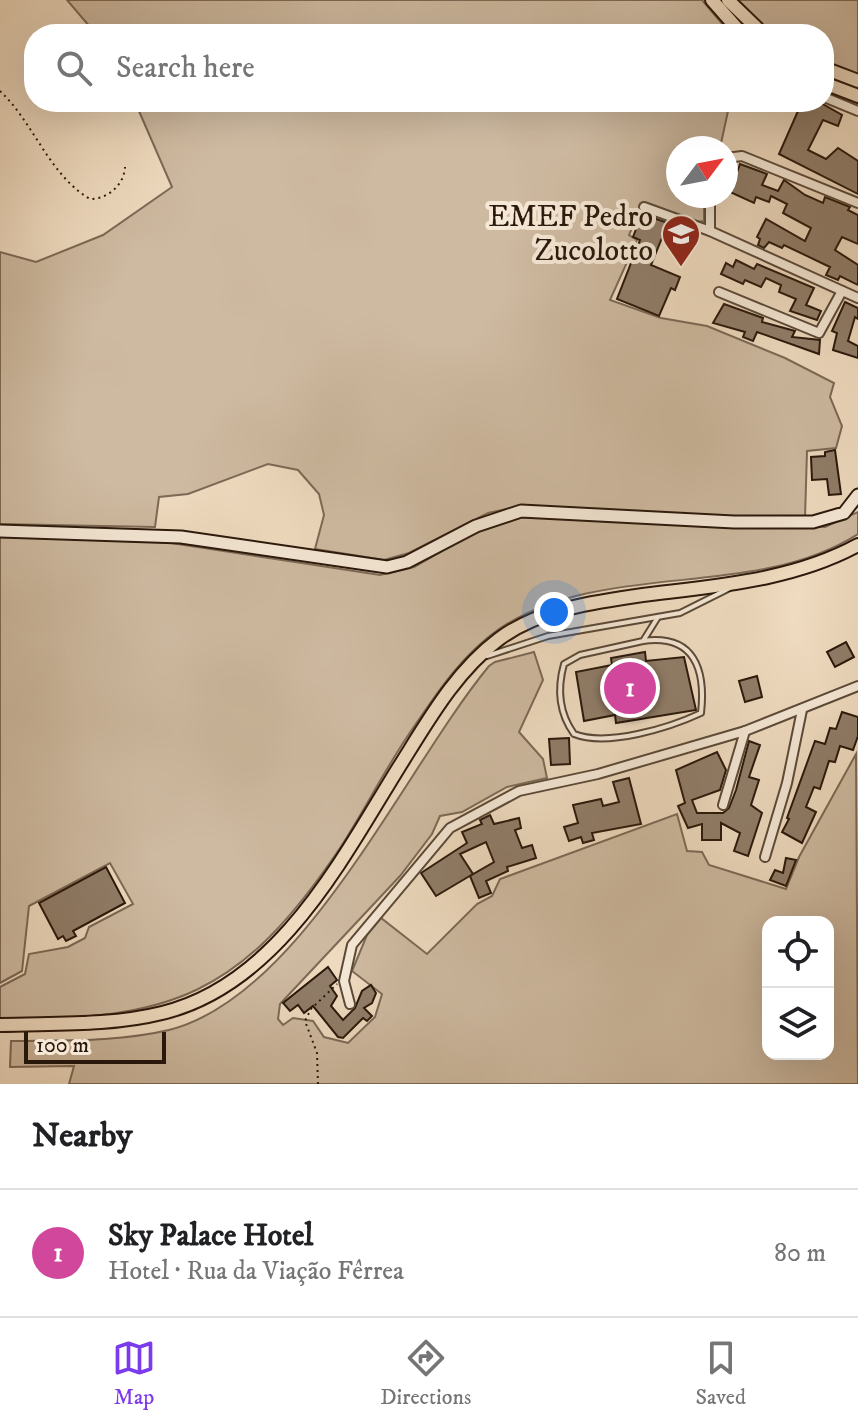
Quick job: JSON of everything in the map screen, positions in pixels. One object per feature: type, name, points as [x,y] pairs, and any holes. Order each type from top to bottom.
[{"type":"main road","points":[[712,0],[733,24]]},
{"type":"main road","points":[[728,0],[753,24]]},
{"type":"main road","points":[[834,72],[858,81]]},
{"type":"main road","points":[[834,87],[858,96]]},
{"type":"main road","points":[[0,531],[181,537],[387,567],[407,562],[488,521],[521,511],[734,522],[813,522],[844,513],[858,495]]},
{"type":"main road","points":[[0,1025],[140,1018],[189,1004],[233,980],[303,912],[349,849],[443,697],[477,658],[517,628],[565,609],[739,582],[820,564],[858,545]]},
{"type":"street","points":[[834,101],[858,111]]},
{"type":"street","points":[[738,156],[858,203]]},
{"type":"street","points":[[644,207],[710,231],[858,298]]},
{"type":"street","points":[[710,208],[710,231]]},
{"type":"street","points":[[719,292],[819,333],[842,291]]},
{"type":"street","points":[[350,1004],[345,974],[352,945],[450,828],[469,815],[535,786],[598,774],[745,731],[858,686]]},
{"type":"street","points":[[765,857],[787,783],[802,710]]},
{"type":"street","points":[[723,805],[745,731]]},
{"type":"lane","points":[[477,658],[548,636],[680,613],[713,599],[739,582]]},
{"type":"lane","points":[[643,641],[662,639],[677,642],[695,657],[703,695],[701,713],[680,723],[601,740],[574,734],[564,721],[559,682],[564,664],[580,655],[643,641],[658,617]]},
{"type":"path","points":[[0,91],[28,123],[56,167],[90,199],[108,196],[125,175],[125,167]]},
{"type":"path","points":[[318,1084],[317,1053],[305,1021],[311,1009],[345,974]]},
{"type":"shaded area","points":[[67,0],[702,0],[722,24],[87,24]]},
{"type":"shaded area","points":[[735,0],[858,0],[858,75],[834,65],[834,24],[760,24]]},
{"type":"shaded area","points":[[139,112],[728,112],[723,136],[666,136],[666,208],[704,208],[704,221],[697,222],[643,202],[629,235],[637,240],[610,300],[661,318],[707,326],[785,358],[834,383],[830,397],[842,426],[836,448],[807,451],[805,518],[701,517],[525,505],[488,513],[409,553],[384,560],[315,549],[324,515],[319,494],[298,470],[268,464],[188,494],[159,497],[155,527],[0,524],[0,252],[36,262],[103,235],[172,187]]},
{"type":"shaded area","points":[[858,512],[858,534],[816,555],[771,568],[585,594],[541,607],[499,629],[472,651],[439,691],[400,748],[340,848],[304,897],[270,937],[235,967],[198,989],[157,1004],[112,1014],[0,1018],[0,987],[25,974],[29,954],[68,947],[85,938],[89,927],[133,904],[110,863],[29,906],[22,971],[0,983],[0,537],[158,541],[380,575],[414,567],[472,534],[523,517],[825,527]]},
{"type":"shaded area","points":[[534,652],[543,680],[519,732],[543,759],[547,778],[507,787],[462,812],[440,816],[432,834],[400,876],[280,1004],[278,1019],[283,1025],[293,1018],[313,1021],[324,1037],[348,1043],[375,1017],[382,994],[352,971],[367,935],[381,918],[427,954],[477,904],[492,896],[500,879],[677,814],[687,851],[702,852],[709,865],[786,889],[799,857],[856,754],[858,1084],[69,1084],[74,1066],[10,1067],[11,1041],[110,1038],[169,1030],[218,1009],[264,973],[307,927],[347,874],[456,710],[489,666]]},
{"type":"building","points":[[834,110],[842,115],[838,126],[823,120],[808,150],[826,159],[838,148],[858,161],[858,194],[779,154],[798,112]]},
{"type":"building","points":[[740,164],[767,174],[762,185],[778,191],[784,180],[823,203],[825,197],[850,207],[848,210],[858,215],[858,244],[842,237],[835,250],[858,265],[858,285],[840,276],[838,280],[826,275],[830,267],[784,245],[782,248],[769,242],[764,248],[758,245],[760,239],[757,237],[766,219],[805,241],[811,228],[783,213],[787,204],[771,196],[769,202],[756,197],[754,203],[738,196]]},
{"type":"building","points":[[642,214],[668,223],[651,265],[680,277],[675,290],[671,288],[659,316],[617,299],[640,240],[633,237]]},
{"type":"building","points":[[736,260],[754,269],[757,264],[814,288],[806,305],[821,311],[817,320],[790,311],[796,299],[779,292],[781,285],[766,278],[761,287],[745,280],[743,284],[721,274],[726,263],[733,267]]},
{"type":"building","points":[[845,302],[858,308],[858,319],[855,317],[848,341],[858,346],[858,358],[833,350],[837,333],[832,331]]},
{"type":"building","points":[[724,304],[763,318],[762,322],[795,331],[792,337],[820,340],[819,354],[757,332],[753,341],[743,337],[745,332],[713,323]]},
{"type":"building","points":[[835,450],[841,494],[829,495],[827,479],[812,480],[811,457],[825,456],[825,452]]},
{"type":"building","points":[[846,642],[854,657],[835,667],[827,652]]},
{"type":"building","points":[[645,652],[646,661],[684,657],[696,710],[616,723],[615,715],[584,721],[576,672],[612,665],[611,658]]},
{"type":"building","points":[[757,676],[762,697],[745,702],[739,681]]},
{"type":"building","points":[[842,712],[858,717],[858,736],[853,750],[840,746],[835,762],[829,761],[820,789],[814,787],[806,807],[816,812],[802,843],[782,832],[815,741],[825,744],[830,728],[836,729]]},
{"type":"building","points":[[569,738],[570,764],[551,765],[549,739]]},
{"type":"building","points":[[749,741],[760,745],[749,777],[759,780],[751,805],[762,813],[748,856],[734,851],[740,833],[721,823],[721,840],[702,840],[702,824],[688,828],[678,806],[685,803],[676,770],[717,752],[726,770],[720,790],[692,800],[697,813],[723,813],[729,808],[736,790]]},
{"type":"building","points":[[629,778],[641,824],[592,833],[594,840],[583,843],[581,837],[569,841],[564,827],[578,823],[573,805],[601,799],[603,806],[619,802],[613,782]]},
{"type":"building","points":[[490,815],[494,824],[519,818],[521,828],[515,830],[522,848],[532,845],[536,858],[507,867],[508,871],[486,881],[491,893],[479,898],[470,876],[494,862],[486,842],[460,854],[473,874],[436,896],[421,873],[467,843],[462,832],[482,824],[480,820]]},
{"type":"building","points":[[786,858],[796,860],[786,886],[770,880],[775,870],[783,873]]},
{"type":"building","points":[[106,867],[125,903],[73,931],[76,936],[66,941],[63,936],[58,939],[39,903]]},
{"type":"building","points":[[328,967],[337,980],[330,986],[337,996],[331,1006],[343,1020],[355,1008],[362,991],[371,985],[376,993],[372,1003],[364,1008],[372,1016],[367,1021],[363,1018],[343,1038],[338,1037],[313,1006],[304,1013],[298,1005],[290,1011],[283,1003]]},
{"type":"place","name":"EMEF Pedro Zucolotto","points":[[681,268]]},
{"type":"place","name":"Sky Palace Hotel","points":[[630,688]]}]
